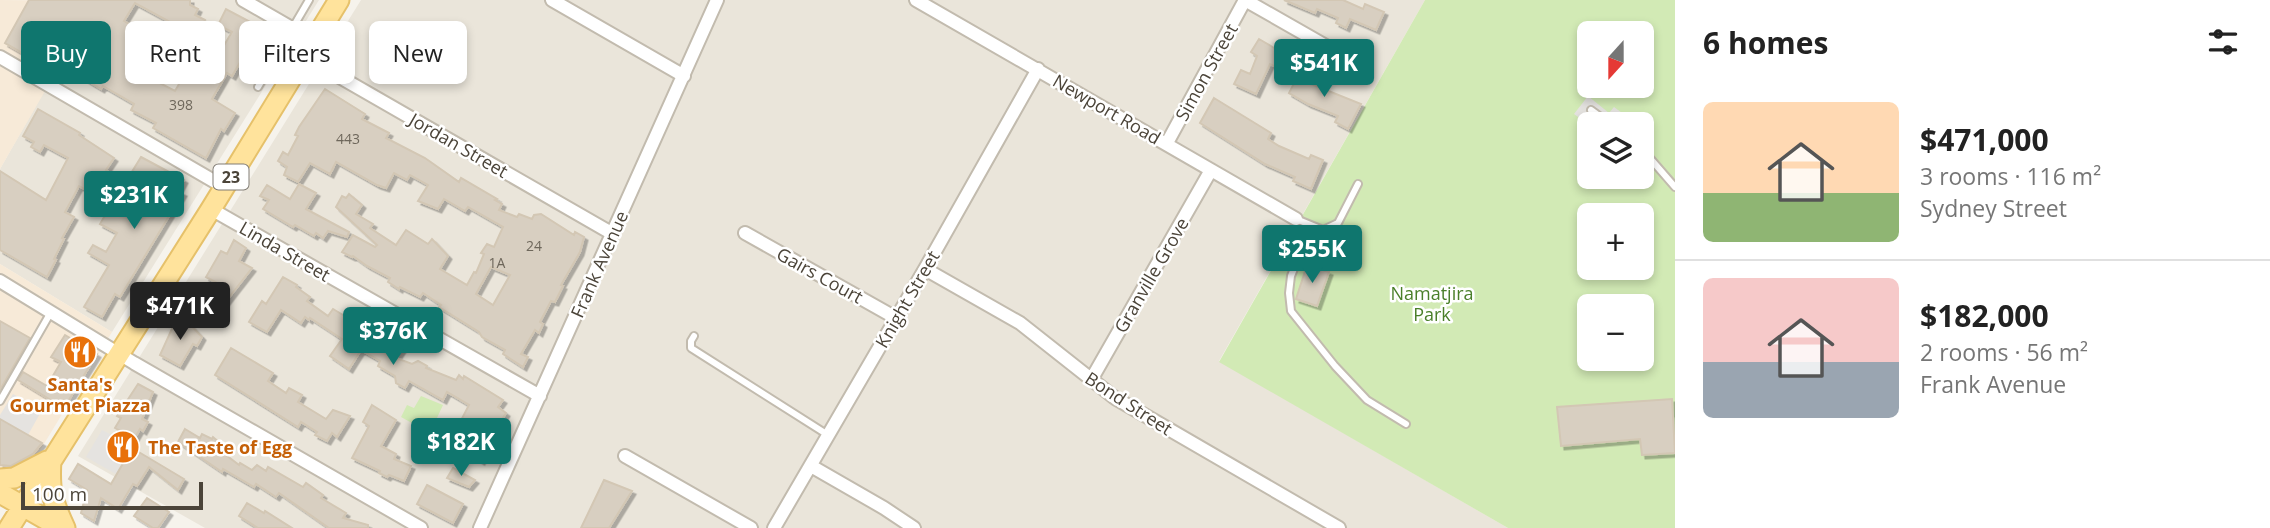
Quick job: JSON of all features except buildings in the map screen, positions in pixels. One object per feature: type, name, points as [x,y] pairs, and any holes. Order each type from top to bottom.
[{"type":"main road","name":"23","points":[[327,21],[340,0]]},
{"type":"main road","name":"23","points":[[9,528],[288,84]]},
{"type":"main road","points":[[0,479],[14,478],[51,459],[52,500],[63,528]]},
{"type":"main road","points":[[0,493],[63,528]]},
{"type":"street","name":"Jordan Street","points":[[243,0],[280,21]]},
{"type":"street","points":[[551,0],[684,76]]},
{"type":"street","name":"Frank Avenue","points":[[480,528],[717,0]]},
{"type":"street","name":"Newport Road","points":[[916,0],[1296,219]]},
{"type":"street","points":[[1245,0],[1352,61]]},
{"type":"street","name":"Simon Street","points":[[1167,143],[1245,0]]},
{"type":"street","points":[[0,57],[224,187]]},
{"type":"street","name":"Knight Street","points":[[774,528],[1038,69]]},
{"type":"street","name":"Jordan Street","points":[[355,76],[613,234]]},
{"type":"street","name":"Granville Grove","points":[[1091,380],[1211,170]]},
{"type":"street","name":"Linda Street","points":[[211,209],[540,396]]},
{"type":"street","name":"Gairs Court","points":[[745,233],[896,318]]},
{"type":"street","name":"Bond Street","points":[[925,269],[1020,323],[1115,398],[1339,528]]},
{"type":"street","points":[[0,281],[421,528]]},
{"type":"street","points":[[625,456],[751,528]]},
{"type":"street","points":[[811,466],[914,528]]},
{"type":"lane","points":[[296,21],[309,0]]},
{"type":"lane","points":[[1654,163],[1675,187]]},
{"type":"lane","points":[[1296,219],[1323,230],[1338,223],[1358,184]]},
{"type":"lane","points":[[1311,227],[1291,276],[1291,311],[1335,366],[1367,400],[1406,424]]},
{"type":"lane","points":[[0,399],[52,311]]},
{"type":"lane","points":[[694,336],[691,348],[828,435]]},
{"type":"shaded area","points":[[0,0],[97,1],[85,21],[21,21],[21,84],[49,84],[0,169]]},
{"type":"shaded area","points":[[96,0],[319,0],[306,21],[239,21],[239,84],[267,84],[112,332],[0,264],[0,169],[48,84],[111,84],[111,21],[84,21]]},
{"type":"shaded area","points":[[361,0],[1425,0],[1219,361],[1508,528],[205,528],[78,456],[309,84],[355,84],[355,21],[348,21]]},
{"type":"shaded area","points":[[1586,98],[1590,98],[1608,112],[1577,112],[1577,116],[1574,114]]},
{"type":"shaded area","points":[[0,264],[112,332],[36,457],[11,470],[0,468]]},
{"type":"shaded area","points":[[13,394],[42,410],[28,435],[0,419]]},
{"type":"shaded area","points":[[102,430],[132,445],[116,474],[86,457]]},
{"type":"green space","name":"Namatjira Park","points":[[1425,0],[1675,0],[1675,528],[1508,528],[1219,362]]},
{"type":"green space","points":[[421,396],[443,405],[430,433],[401,417],[407,405],[414,408]]},
{"type":"place","name":"Santa's Gourmet Piazza","points":[[80,352]]},
{"type":"place","name":"The Taste of Egg","points":[[123,447]]}]
